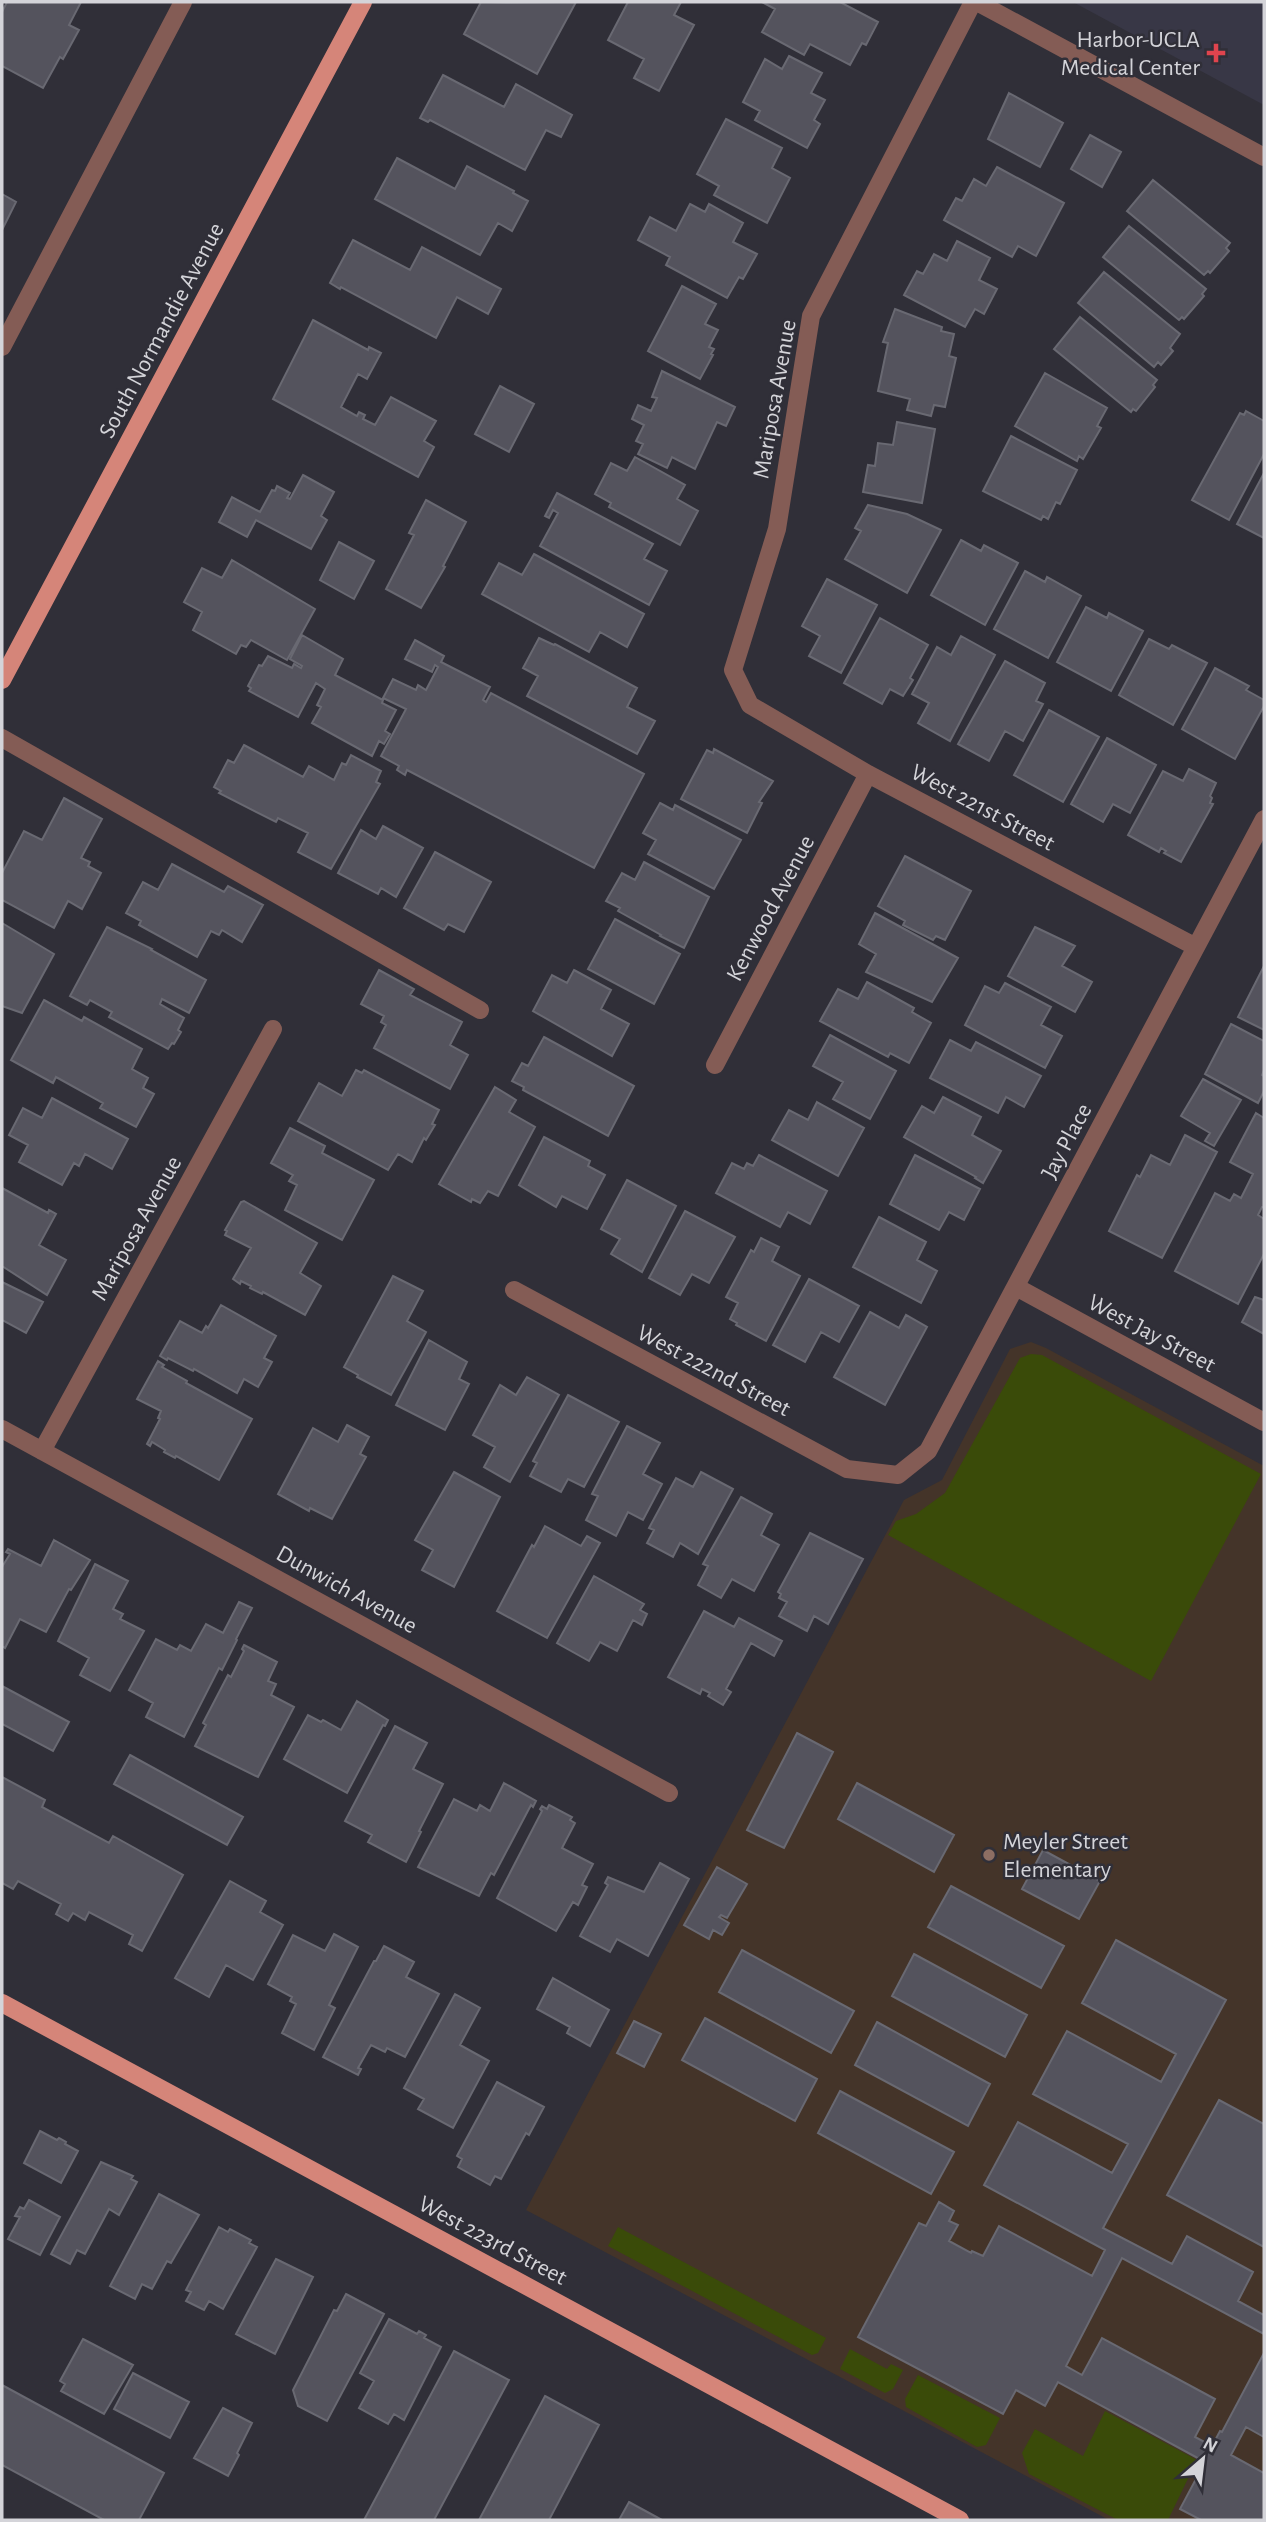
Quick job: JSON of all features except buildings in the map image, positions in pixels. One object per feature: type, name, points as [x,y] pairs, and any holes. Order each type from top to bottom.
[{"type":"main road","name":"South Normandie Avenue","points":[[2,680],[363,2]]},
{"type":"main road","name":"West 223rd Street","points":[[3,2007],[960,2520]]},
{"type":"street","points":[[2,347],[183,2]]},
{"type":"street","points":[[975,2],[1264,157]]},
{"type":"street","name":"Mariposa Avenue","points":[[750,705],[733,670],[777,529],[811,316],[975,2]]},
{"type":"street","name":"West 221st Street","points":[[750,705],[868,774],[1196,947]]},
{"type":"street","points":[[2,738],[480,1010]]},
{"type":"street","name":"Kenwood Avenue","points":[[715,1065],[868,774]]},
{"type":"street","name":"Jay Place","points":[[898,1475],[928,1451],[1264,819]]},
{"type":"street","name":"Mariposa Avenue","points":[[42,1451],[273,1029]]},
{"type":"street","name":"West Jay Street","points":[[1016,1287],[1264,1422]]},
{"type":"street","name":"West 222nd Street","points":[[514,1290],[847,1469],[898,1475]]},
{"type":"street","name":"Dunwich Avenue","points":[[2,1429],[669,1793]]},
{"type":"shaded area","name":"Harbor-UCLA Medical Center","points":[[1073,2],[1264,2],[1264,105]]},
{"type":"shaded area","name":"Meyler Street Elementary","points":[[1031,1342],[1264,1466],[1264,2520],[1109,2520],[526,2210],[904,1500],[942,1480],[1010,1349]]},
{"type":"green space","points":[[1031,1354],[1042,1355],[1261,1474],[1151,1681],[888,1535],[896,1521],[916,1514],[945,1493],[1020,1358]]},
{"type":"green space","points":[[618,2227],[826,2338],[818,2353],[812,2355],[608,2246]]},
{"type":"green space","points":[[850,2349],[887,2369],[891,2364],[903,2370],[893,2389],[885,2393],[840,2369]]},
{"type":"green space","points":[[918,2375],[1000,2418],[986,2445],[977,2447],[906,2407],[905,2399]]},
{"type":"green space","points":[[1105,2411],[1197,2460],[1168,2520],[1118,2520],[1029,2474],[1022,2453],[1035,2429],[1083,2456]]},
{"type":"place","name":"Harbor-UCLA Medical Center","points":[[1216,53]]},
{"type":"place","name":"Meyler Street Elementary","points":[[989,1855]]}]
